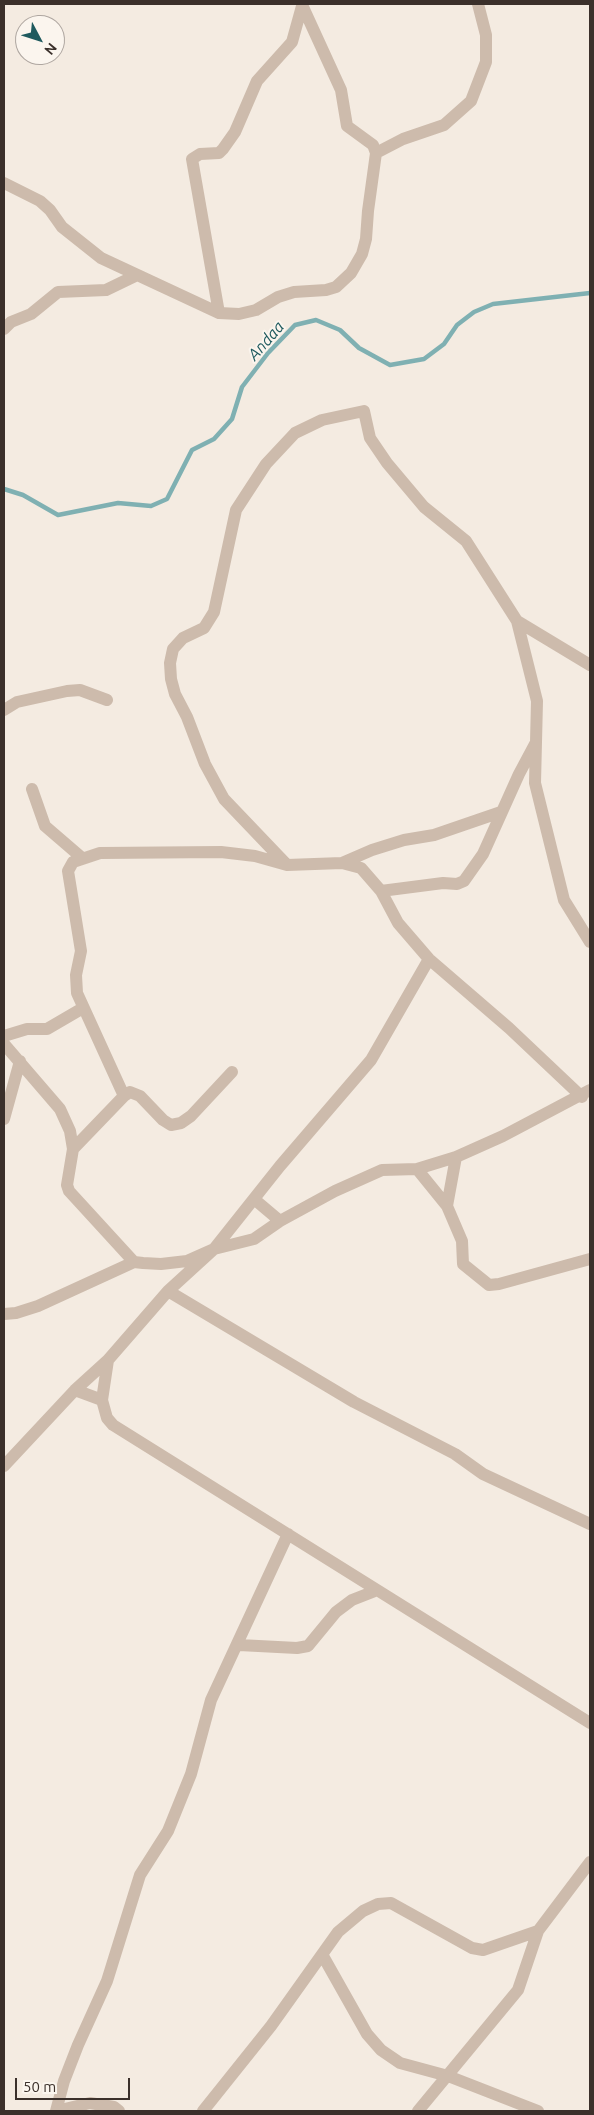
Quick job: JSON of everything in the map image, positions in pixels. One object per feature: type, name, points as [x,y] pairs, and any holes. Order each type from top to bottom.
[{"type":"street","points":[[376,153],[403,139],[444,125],[471,101],[486,62],[486,35],[478,4]]},
{"type":"street","points":[[4,183],[40,201],[50,210],[62,227],[80,244],[101,258],[135,276],[219,313],[239,314],[256,310],[278,297],[294,292],[326,290],[336,287],[351,273],[362,254],[366,239],[376,153],[373,145],[348,126],[341,90],[302,6]]},
{"type":"street","points":[[219,313],[192,159],[200,154],[219,153],[223,149],[234,132],[257,81],[292,42],[302,6]]},
{"type":"street","points":[[4,328],[11,322],[31,314],[58,292],[106,290],[135,276]]},
{"type":"street","points":[[287,865],[224,799],[205,764],[187,717],[175,694],[170,679],[170,663],[173,648],[183,638],[204,628],[214,612],[236,510],[266,464],[295,434],[322,420],[364,411],[370,438],[383,457],[424,508],[466,541],[517,622],[537,701],[535,783],[564,900],[590,942]]},
{"type":"street","points":[[517,622],[590,666]]},
{"type":"street","points":[[4,710],[17,702],[67,691],[80,690],[107,700]]},
{"type":"street","points":[[381,891],[443,883],[457,884],[464,881],[483,854],[501,812],[536,742]]},
{"type":"street","points":[[32,789],[45,826],[81,857]]},
{"type":"street","points":[[342,864],[372,850],[404,840],[434,835],[501,812]]},
{"type":"street","points":[[4,1314],[16,1313],[38,1306],[134,1262],[162,1264],[187,1261],[214,1249],[254,1239],[280,1221],[335,1191],[382,1170],[417,1169],[456,1157],[586,1094],[428,959],[398,923],[381,891],[361,868],[342,864],[287,865],[255,856],[221,852],[100,852],[81,857],[73,862],[68,871],[81,951],[76,975],[77,993],[124,1096]]},
{"type":"street","points":[[4,1466],[75,1390],[108,1360],[168,1291],[214,1249],[371,1060],[428,959]]},
{"type":"street","points":[[4,1036],[27,1029],[47,1029],[83,1008]]},
{"type":"street","points":[[4,1044],[60,1109],[70,1131],[73,1149],[67,1185],[69,1191],[134,1262]]},
{"type":"street","points":[[4,1119],[20,1061]]},
{"type":"street","points":[[73,1149],[130,1092],[135,1093],[163,1120],[171,1125],[180,1123],[191,1116],[232,1072]]},
{"type":"street","points":[[447,1206],[456,1157]]},
{"type":"street","points":[[417,1169],[447,1206],[462,1241],[464,1264],[490,1285],[590,1259]]},
{"type":"street","points":[[254,1199],[280,1221]]},
{"type":"street","points":[[168,1291],[354,1402],[455,1454],[483,1474],[590,1524]]},
{"type":"street","points":[[108,1360],[102,1400],[106,1418],[113,1425],[288,1534],[375,1591],[590,1723]]},
{"type":"street","points":[[75,1390],[102,1400]]},
{"type":"street","points":[[119,2111],[114,2107],[90,2103],[56,2111],[64,2082],[78,2045],[107,1981],[140,1875],[168,1831],[191,1774],[211,1700],[239,1645],[288,1534]]},
{"type":"street","points":[[239,1645],[297,1648],[308,1646],[336,1612],[352,1600],[375,1591]]},
{"type":"street","points":[[418,2111],[518,1990],[538,1931],[590,1862]]},
{"type":"street","points":[[203,2111],[271,2026],[323,1956],[338,1932],[363,1911],[378,1904],[391,1903],[403,1907],[472,1948],[482,1950],[538,1931]]},
{"type":"street","points":[[323,1956],[367,2034],[381,2050],[400,2063],[448,2076],[538,2111]]},
{"type":"waterway","name":"Andaa","points":[[4,489],[23,495],[58,515],[118,503],[151,506],[167,499],[192,450],[214,439],[232,419],[242,387],[268,353],[295,325],[316,320],[340,330],[359,348],[390,365],[424,359],[444,344],[457,325],[474,312],[493,304],[590,293]]}]
